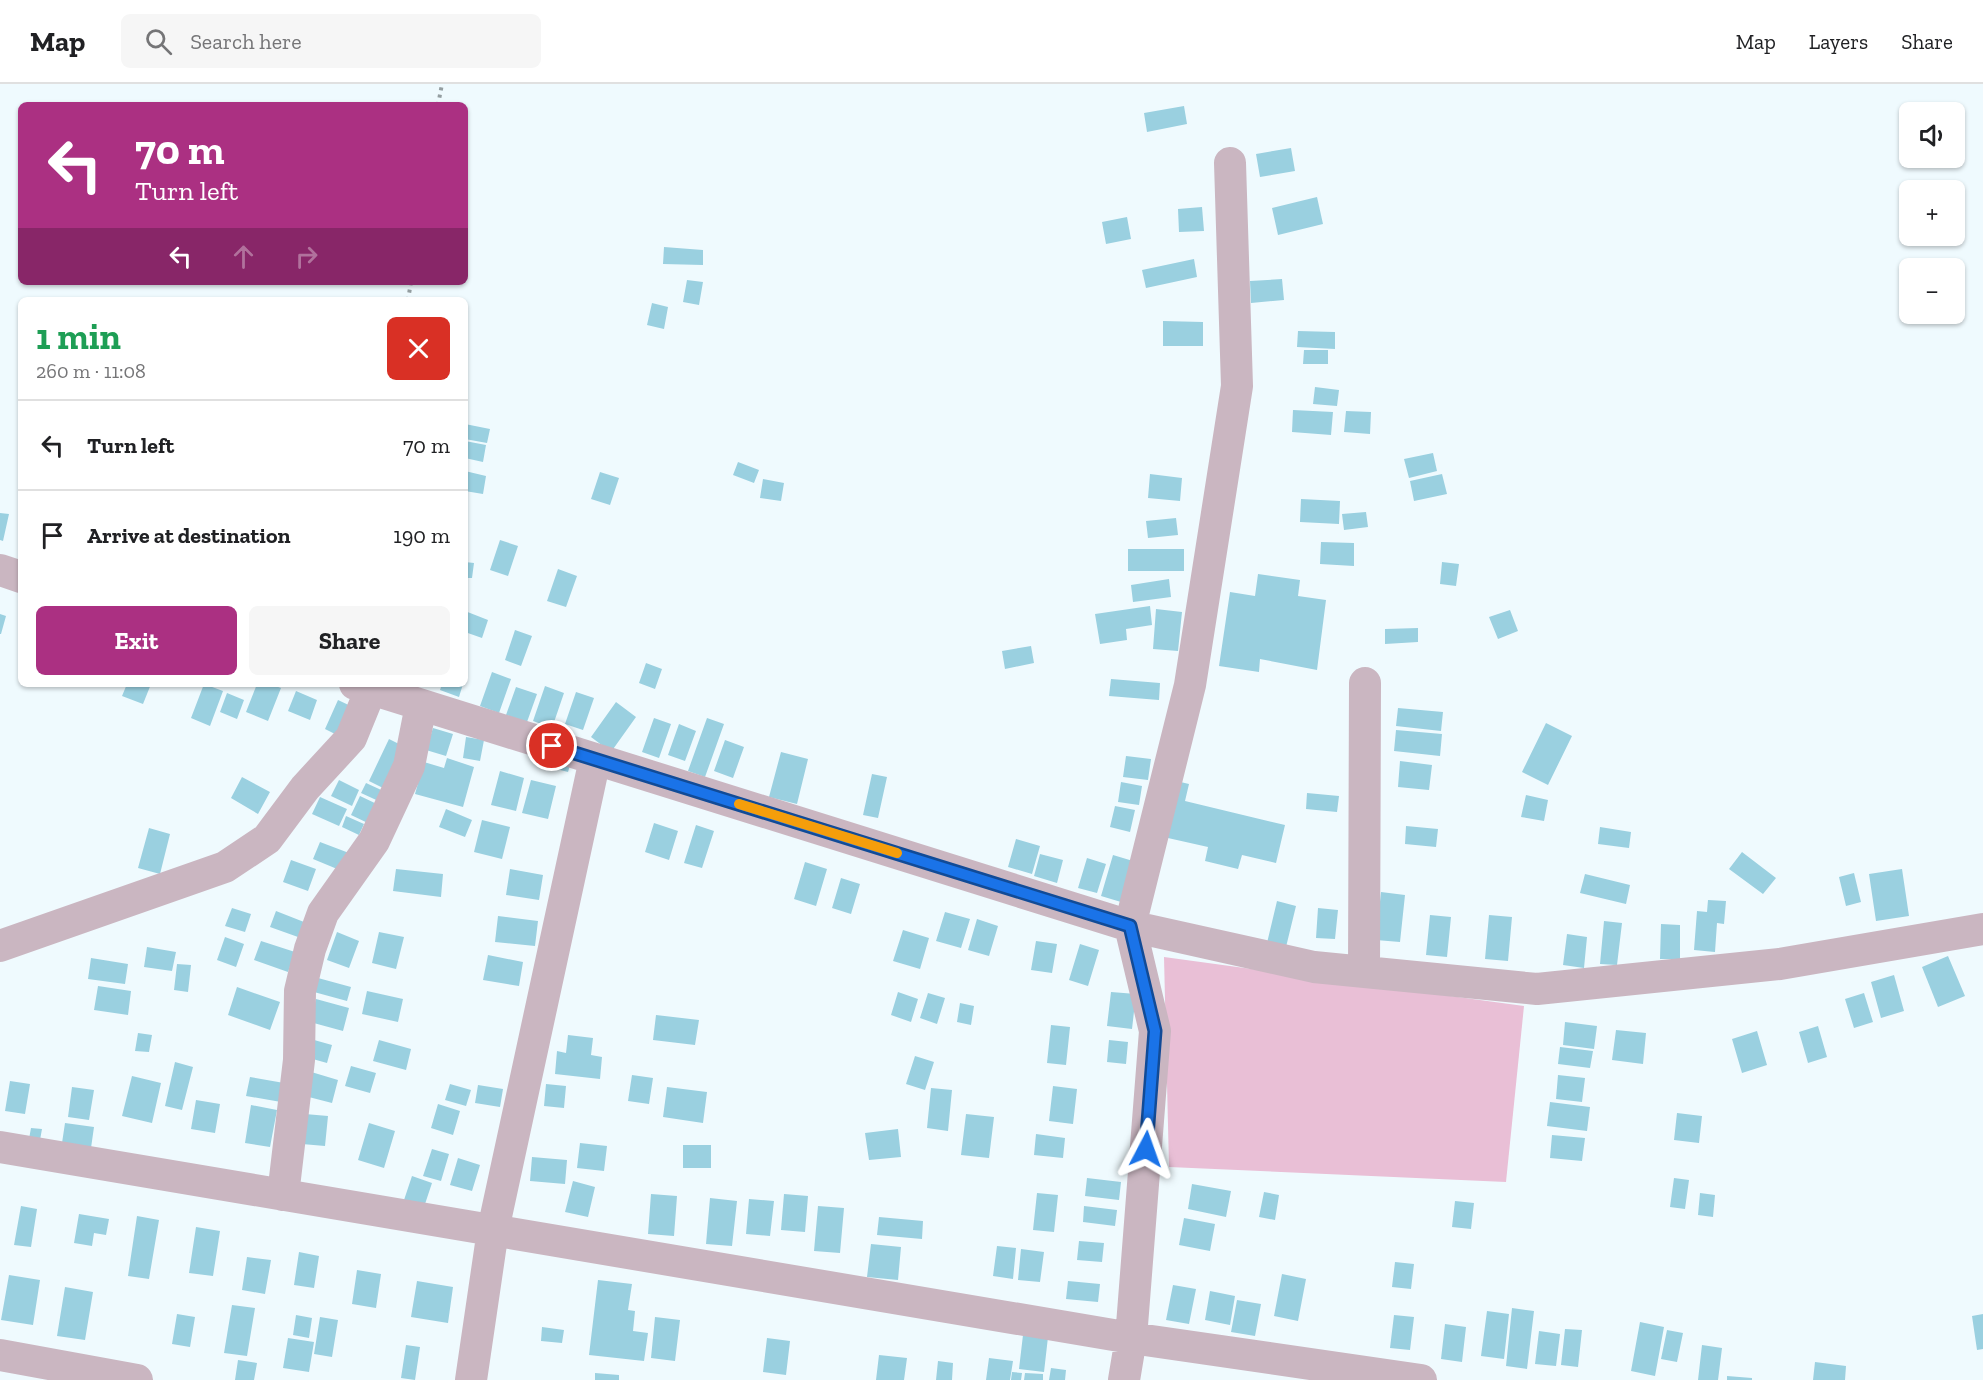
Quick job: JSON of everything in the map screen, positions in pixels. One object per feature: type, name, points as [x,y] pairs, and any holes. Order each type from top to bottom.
[{"type":"street","points":[[1124,1380],[1131,1338],[1155,1031],[1130,926],[1190,685],[1237,386],[1230,163]]},
{"type":"street","points":[[0,570],[18,576]]},
{"type":"street","points":[[1364,972],[1365,683]]},
{"type":"street","points":[[0,946],[225,867],[267,839],[305,788],[351,738],[367,687]]},
{"type":"street","points":[[370,687],[421,705],[1130,926],[1314,967],[1536,989],[1780,964],[1983,929]]},
{"type":"street","points":[[283,1195],[298,1060],[300,991],[310,949],[323,913],[374,841],[409,766],[421,705]]},
{"type":"street","points":[[471,1380],[493,1230],[596,759]]},
{"type":"street","points":[[0,1147],[1131,1338],[1421,1380]]},
{"type":"street","points":[[0,1355],[137,1380]]},
{"type":"path","points":[[439,102],[442,84]]},
{"type":"shaded area","points":[[1164,957],[1524,1006],[1506,1182],[1169,1167]]},
{"type":"building","points":[[1184,106],[1187,124],[1147,132],[1144,113]]},
{"type":"building","points":[[1291,148],[1295,171],[1260,177],[1256,154]]},
{"type":"building","points":[[1317,197],[1323,224],[1278,235],[1272,208]]},
{"type":"building","points":[[1202,207],[1204,231],[1179,232],[1178,209]]},
{"type":"building","points":[[1127,217],[1131,239],[1106,244],[1102,222]]},
{"type":"building","points":[[664,247],[703,250],[703,265],[663,264]]},
{"type":"building","points":[[1194,259],[1197,277],[1146,288],[1142,270]]},
{"type":"building","points":[[1282,279],[1284,300],[1251,303],[1250,281]]},
{"type":"building","points":[[687,280],[703,282],[699,305],[683,302]]},
{"type":"building","points":[[652,303],[668,307],[664,329],[647,325]]},
{"type":"building","points":[[1163,321],[1203,322],[1203,346],[1163,346]]},
{"type":"building","points":[[1298,331],[1335,332],[1335,349],[1297,347]]},
{"type":"building","points":[[1304,350],[1328,350],[1328,364],[1303,364]]},
{"type":"building","points":[[1315,387],[1339,390],[1337,406],[1313,404]]},
{"type":"building","points":[[1293,410],[1333,412],[1331,435],[1292,432]]},
{"type":"building","points":[[1346,411],[1371,412],[1370,434],[1344,432]]},
{"type":"building","points":[[468,425],[490,429],[487,443],[468,440]]},
{"type":"building","points":[[468,442],[486,445],[483,462],[468,459]]},
{"type":"building","points":[[1433,453],[1437,471],[1409,478],[1404,459]]},
{"type":"building","points":[[738,462],[759,470],[754,483],[733,475]]},
{"type":"building","points":[[468,472],[486,476],[483,494],[468,492]]},
{"type":"building","points":[[600,472],[619,478],[610,505],[591,499]]},
{"type":"building","points":[[1150,474],[1182,478],[1180,501],[1148,498]]},
{"type":"building","points":[[1442,474],[1447,494],[1414,501],[1410,481]]},
{"type":"building","points":[[763,479],[784,483],[781,501],[760,498]]},
{"type":"building","points":[[1301,499],[1340,501],[1339,524],[1300,522]]},
{"type":"building","points":[[1366,512],[1368,527],[1344,530],[1342,514]]},
{"type":"building","points":[[0,513],[9,514],[3,541],[0,540]]},
{"type":"building","points":[[1176,518],[1178,535],[1148,538],[1146,521]]},
{"type":"building","points":[[500,540],[518,546],[508,576],[490,570]]},
{"type":"building","points":[[1321,542],[1354,543],[1354,566],[1320,564]]},
{"type":"building","points":[[1128,549],[1184,549],[1184,571],[1128,571]]},
{"type":"building","points":[[468,562],[474,563],[472,578],[468,578]]},
{"type":"building","points":[[1442,562],[1459,564],[1456,586],[1440,584]]},
{"type":"building","points":[[558,569],[577,576],[566,607],[547,601]]},
{"type":"building","points":[[1258,574],[1300,580],[1298,596],[1326,600],[1317,670],[1260,659],[1259,672],[1219,666],[1230,592],[1255,596]]},
{"type":"building","points":[[1169,579],[1171,597],[1133,602],[1131,585]]},
{"type":"building","points":[[1150,606],[1152,625],[1126,629],[1127,640],[1100,644],[1095,614]]},
{"type":"building","points":[[1156,609],[1182,612],[1178,651],[1153,649]]},
{"type":"building","points":[[1510,610],[1518,631],[1498,639],[1489,617]]},
{"type":"building","points":[[468,612],[488,620],[482,638],[468,633]]},
{"type":"building","points":[[0,614],[6,616],[1,634],[0,634]]},
{"type":"building","points":[[1418,628],[1418,642],[1385,644],[1385,629]]},
{"type":"building","points":[[515,630],[532,636],[521,666],[505,660]]},
{"type":"building","points":[[1031,646],[1034,663],[1005,669],[1002,651]]},
{"type":"building","points":[[646,663],[662,669],[655,689],[639,683]]},
{"type":"building","points":[[492,672],[511,679],[499,713],[480,706]]},
{"type":"building","points":[[1111,679],[1160,683],[1159,700],[1109,696]]},
{"type":"building","points":[[545,686],[564,693],[552,728],[533,721]]},
{"type":"building","points":[[126,687],[150,687],[143,704],[122,696]]},
{"type":"building","points":[[203,687],[212,687],[223,691],[210,726],[191,718]]},
{"type":"building","points":[[256,687],[281,688],[268,721],[246,712]]},
{"type":"building","points":[[441,687],[462,687],[459,697],[440,690]]},
{"type":"building","points":[[516,687],[537,694],[527,722],[506,715]]},
{"type":"building","points":[[296,691],[317,700],[310,720],[288,711]]},
{"type":"building","points":[[576,692],[594,698],[583,730],[565,724]]},
{"type":"building","points":[[227,693],[244,700],[237,719],[220,712]]},
{"type":"building","points":[[338,700],[357,709],[343,738],[325,729]]},
{"type":"building","points":[[616,702],[636,717],[611,752],[591,737]]},
{"type":"building","points":[[1398,708],[1443,712],[1441,731],[1396,726]]},
{"type":"building","points":[[654,718],[671,724],[659,758],[642,752]]},
{"type":"building","points":[[707,718],[724,724],[705,777],[688,771]]},
{"type":"building","points":[[1546,723],[1572,736],[1548,785],[1522,772]]},
{"type":"building","points":[[679,724],[696,731],[685,761],[668,755]]},
{"type":"building","points":[[433,728],[453,734],[446,756],[426,750]]},
{"type":"building","points":[[1396,730],[1442,734],[1440,756],[1394,751]]},
{"type":"building","points":[[466,737],[484,740],[480,761],[463,758]]},
{"type":"building","points":[[389,739],[409,749],[389,791],[369,781]]},
{"type":"building","points":[[725,740],[744,747],[733,778],[714,771]]},
{"type":"building","points":[[549,749],[573,755],[568,772],[545,766]]},
{"type":"building","points":[[781,752],[808,759],[797,804],[769,797]]},
{"type":"building","points":[[1126,756],[1151,759],[1148,780],[1123,777]]},
{"type":"building","points":[[447,758],[474,767],[463,807],[415,794],[424,762],[444,768]]},
{"type":"building","points":[[1400,761],[1432,765],[1429,790],[1398,787]]},
{"type":"building","points":[[500,771],[524,778],[516,811],[491,805]]},
{"type":"building","points":[[872,774],[887,777],[878,818],[863,815]]},
{"type":"building","points":[[242,777],[270,792],[258,814],[231,798]]},
{"type":"building","points":[[339,780],[359,790],[352,806],[331,796]]},
{"type":"building","points":[[531,780],[556,786],[548,819],[522,813]]},
{"type":"building","points":[[1172,780],[1189,784],[1185,801],[1285,825],[1276,863],[1242,855],[1238,869],[1205,861],[1208,847],[1159,836]]},
{"type":"building","points":[[1121,782],[1142,786],[1139,805],[1118,802]]},
{"type":"building","points":[[366,783],[390,794],[385,804],[361,793]]},
{"type":"building","points":[[1307,793],[1339,796],[1337,812],[1306,809]]},
{"type":"building","points":[[1526,795],[1548,800],[1544,821],[1521,817]]},
{"type":"building","points":[[360,796],[381,806],[372,825],[351,815]]},
{"type":"building","points":[[320,797],[347,809],[339,826],[312,814]]},
{"type":"building","points":[[1115,806],[1135,810],[1130,832],[1110,827]]},
{"type":"building","points":[[446,809],[472,820],[465,837],[439,827]]},
{"type":"building","points":[[346,816],[364,824],[359,835],[342,827]]},
{"type":"building","points":[[482,820],[510,827],[502,859],[474,852]]},
{"type":"building","points":[[654,823],[678,831],[669,860],[645,852]]},
{"type":"building","points":[[696,825],[714,831],[702,868],[684,863]]},
{"type":"building","points":[[1406,826],[1438,829],[1436,847],[1405,844]]},
{"type":"building","points":[[1600,827],[1631,832],[1629,848],[1598,844]]},
{"type":"building","points":[[149,828],[170,834],[160,874],[138,868]]},
{"type":"building","points":[[1016,839],[1040,846],[1032,874],[1008,867]]},
{"type":"building","points":[[320,842],[349,853],[342,871],[313,859]]},
{"type":"building","points":[[1742,852],[1776,878],[1763,894],[1729,869]]},
{"type":"building","points":[[1040,854],[1063,860],[1057,883],[1034,876]]},
{"type":"building","points":[[1113,855],[1133,861],[1121,902],[1101,896]]},
{"type":"building","points":[[1087,858],[1106,864],[1097,893],[1078,888]]},
{"type":"building","points":[[291,860],[316,869],[308,891],[283,882]]},
{"type":"building","points":[[805,862],[827,869],[816,906],[794,899]]},
{"type":"building","points":[[396,869],[443,874],[441,897],[393,891]]},
{"type":"building","points":[[510,869],[543,875],[539,900],[506,895]]},
{"type":"building","points":[[1902,869],[1909,916],[1876,921],[1869,874]]},
{"type":"building","points":[[1854,873],[1861,902],[1846,906],[1839,877]]},
{"type":"building","points":[[1585,874],[1630,885],[1626,904],[1580,893]]},
{"type":"building","points":[[841,878],[860,884],[851,914],[832,908]]},
{"type":"building","points":[[1381,892],[1405,895],[1400,942],[1376,940]]},
{"type":"building","points":[[1708,900],[1726,901],[1724,924],[1717,923],[1715,952],[1694,950],[1697,911],[1707,912]]},
{"type":"building","points":[[1277,901],[1296,906],[1286,947],[1267,943]]},
{"type":"building","points":[[232,908],[251,914],[245,932],[225,926]]},
{"type":"building","points":[[1318,908],[1338,910],[1335,939],[1316,938]]},
{"type":"building","points":[[276,911],[304,922],[298,937],[270,927]]},
{"type":"building","points":[[945,912],[970,919],[961,948],[936,941]]},
{"type":"building","points":[[1430,915],[1451,917],[1447,957],[1426,955]]},
{"type":"building","points":[[1489,915],[1512,917],[1508,961],[1485,959]]},
{"type":"building","points":[[498,916],[538,921],[535,946],[495,942]]},
{"type":"building","points":[[977,919],[998,926],[989,956],[968,950]]},
{"type":"building","points":[[1604,921],[1622,923],[1617,965],[1600,964]]},
{"type":"building","points":[[1661,924],[1680,925],[1680,959],[1660,959]]},
{"type":"building","points":[[903,930],[929,938],[920,969],[893,961]]},
{"type":"building","points":[[337,932],[359,941],[349,968],[327,960]]},
{"type":"building","points":[[379,932],[404,937],[396,969],[372,963]]},
{"type":"building","points":[[1567,934],[1587,937],[1584,968],[1563,965]]},
{"type":"building","points":[[225,937],[244,944],[236,967],[217,960]]},
{"type":"building","points":[[261,941],[295,952],[288,972],[254,960]]},
{"type":"building","points":[[1036,941],[1057,944],[1052,973],[1031,970]]},
{"type":"building","points":[[1080,944],[1099,950],[1088,986],[1069,980]]},
{"type":"building","points":[[147,947],[176,952],[172,971],[144,967]]},
{"type":"building","points":[[488,955],[523,962],[519,986],[483,980]]},
{"type":"building","points":[[1948,956],[1965,996],[1938,1007],[1922,967]]},
{"type":"building","points":[[91,958],[128,964],[125,984],[88,979]]},
{"type":"building","points":[[177,964],[191,965],[188,992],[174,990]]},
{"type":"building","points":[[1894,975],[1904,1011],[1881,1018],[1871,982]]},
{"type":"building","points":[[318,978],[351,987],[347,1001],[314,992]]},
{"type":"building","points":[[98,986],[131,991],[128,1015],[94,1010]]},
{"type":"building","points":[[237,987],[280,1002],[270,1030],[228,1015]]},
{"type":"building","points":[[367,991],[403,999],[398,1022],[362,1014]]},
{"type":"building","points":[[898,992],[918,999],[911,1022],[891,1015]]},
{"type":"building","points":[[1111,992],[1136,994],[1132,1029],[1107,1026]]},
{"type":"building","points":[[928,993],[945,998],[937,1024],[920,1018]]},
{"type":"building","points":[[1864,993],[1873,1022],[1854,1028],[1845,999]]},
{"type":"building","points":[[316,999],[349,1008],[343,1031],[310,1022]]},
{"type":"building","points":[[960,1003],[974,1006],[971,1025],[957,1022]]},
{"type":"building","points":[[656,1015],[699,1020],[695,1045],[653,1040]]},
{"type":"building","points":[[1565,1022],[1597,1026],[1594,1049],[1563,1045]]},
{"type":"building","points":[[1051,1025],[1070,1027],[1066,1065],[1047,1063]]},
{"type":"building","points":[[1818,1026],[1827,1057],[1808,1063],[1799,1032]]},
{"type":"building","points":[[1616,1030],[1646,1033],[1643,1064],[1612,1060]]},
{"type":"building","points":[[1757,1031],[1767,1065],[1742,1073],[1732,1039]]},
{"type":"building","points":[[138,1033],[152,1035],[149,1052],[135,1051]]},
{"type":"building","points":[[568,1035],[593,1038],[591,1055],[602,1057],[600,1079],[555,1074],[557,1051],[566,1053]]},
{"type":"building","points":[[307,1038],[332,1045],[327,1063],[302,1056]]},
{"type":"building","points":[[379,1040],[411,1049],[406,1070],[373,1061]]},
{"type":"building","points":[[1109,1040],[1128,1042],[1126,1064],[1107,1062]]},
{"type":"building","points":[[1560,1047],[1593,1051],[1590,1068],[1558,1064]]},
{"type":"building","points":[[915,1056],[934,1062],[925,1090],[906,1084]]},
{"type":"building","points":[[175,1062],[193,1067],[182,1110],[165,1106]]},
{"type":"building","points":[[351,1066],[376,1073],[370,1093],[345,1086]]},
{"type":"building","points":[[308,1071],[338,1080],[332,1103],[301,1095]]},
{"type":"building","points":[[632,1075],[653,1078],[649,1104],[628,1101]]},
{"type":"building","points":[[1558,1075],[1585,1078],[1582,1102],[1556,1099]]},
{"type":"building","points":[[132,1076],[161,1083],[152,1123],[122,1116]]},
{"type":"building","points":[[250,1077],[284,1083],[281,1102],[246,1096]]},
{"type":"building","points":[[10,1081],[30,1084],[25,1114],[5,1111]]},
{"type":"building","points":[[450,1084],[471,1090],[466,1106],[445,1100]]},
{"type":"building","points":[[546,1084],[566,1086],[564,1108],[544,1106]]},
{"type":"building","points":[[478,1085],[503,1089],[500,1107],[475,1103]]},
{"type":"building","points":[[1053,1086],[1077,1089],[1073,1124],[1049,1121]]},
{"type":"building","points":[[72,1087],[94,1090],[89,1120],[68,1117]]},
{"type":"building","points":[[667,1087],[707,1092],[703,1123],[663,1117]]},
{"type":"building","points":[[931,1088],[952,1090],[948,1131],[927,1128]]},
{"type":"building","points":[[196,1100],[220,1104],[215,1133],[191,1129]]},
{"type":"building","points":[[1550,1102],[1590,1107],[1587,1131],[1547,1126]]},
{"type":"building","points":[[438,1104],[460,1111],[453,1135],[431,1128]]},
{"type":"building","points":[[251,1105],[277,1110],[270,1147],[245,1143]]},
{"type":"building","points":[[1677,1113],[1702,1116],[1699,1143],[1674,1140]]},
{"type":"building","points":[[305,1114],[328,1116],[325,1146],[302,1144]]},
{"type":"building","points":[[966,1114],[994,1117],[989,1158],[961,1155]]},
{"type":"building","points":[[65,1123],[94,1127],[91,1148],[62,1143]]},
{"type":"building","points":[[369,1123],[395,1131],[384,1168],[358,1160]]},
{"type":"building","points":[[31,1128],[42,1129],[40,1140],[29,1139]]},
{"type":"building","points":[[898,1129],[901,1157],[869,1160],[865,1133]]},
{"type":"building","points":[[1036,1134],[1065,1138],[1063,1158],[1034,1155]]},
{"type":"building","points":[[1552,1135],[1585,1138],[1582,1161],[1550,1158]]},
{"type":"building","points":[[580,1143],[607,1146],[604,1171],[577,1168]]},
{"type":"building","points":[[683,1145],[711,1145],[711,1168],[683,1168]]},
{"type":"building","points":[[432,1149],[449,1154],[441,1181],[423,1176]]},
{"type":"building","points":[[532,1157],[567,1160],[565,1184],[530,1181]]},
{"type":"building","points":[[458,1158],[480,1165],[472,1191],[450,1185]]},
{"type":"building","points":[[412,1176],[432,1183],[424,1207],[404,1200]]},
{"type":"building","points":[[1087,1178],[1121,1182],[1119,1200],[1085,1196]]},
{"type":"building","points":[[1674,1178],[1689,1180],[1685,1209],[1670,1207]]},
{"type":"building","points":[[573,1181],[595,1187],[588,1217],[565,1212]]},
{"type":"building","points":[[1192,1184],[1231,1191],[1226,1217],[1188,1209]]},
{"type":"building","points":[[1264,1192],[1279,1195],[1275,1220],[1259,1217]]},
{"type":"building","points":[[1037,1193],[1058,1195],[1054,1232],[1033,1230]]},
{"type":"building","points":[[1700,1193],[1715,1195],[1713,1217],[1698,1215]]},
{"type":"building","points":[[651,1194],[677,1196],[674,1236],[648,1234]]},
{"type":"building","points":[[784,1194],[808,1196],[805,1232],[781,1230]]},
{"type":"building","points":[[710,1198],[737,1201],[732,1246],[706,1244]]},
{"type":"building","points":[[749,1199],[774,1201],[770,1236],[746,1234]]},
{"type":"building","points":[[1455,1201],[1474,1203],[1471,1229],[1452,1227]]},
{"type":"building","points":[[21,1206],[37,1209],[31,1247],[14,1245]]},
{"type":"building","points":[[818,1206],[844,1208],[840,1253],[814,1251]]},
{"type":"building","points":[[1084,1206],[1117,1210],[1115,1226],[1083,1222]]},
{"type":"building","points":[[79,1214],[109,1219],[106,1235],[94,1233],[92,1246],[74,1243]]},
{"type":"building","points":[[137,1216],[159,1220],[149,1279],[128,1276]]},
{"type":"building","points":[[879,1217],[923,1221],[922,1239],[877,1235]]},
{"type":"building","points":[[1184,1218],[1215,1224],[1210,1251],[1179,1245]]},
{"type":"building","points":[[196,1227],[220,1231],[213,1276],[189,1273]]},
{"type":"building","points":[[1079,1241],[1104,1243],[1102,1262],[1077,1260]]},
{"type":"building","points":[[871,1244],[901,1247],[898,1280],[867,1277]]},
{"type":"building","points":[[997,1246],[1016,1248],[1013,1279],[993,1276]]},
{"type":"building","points":[[1021,1249],[1044,1252],[1040,1282],[1018,1280]]},
{"type":"building","points":[[299,1252],[319,1256],[314,1288],[294,1285]]},
{"type":"building","points":[[247,1257],[271,1260],[265,1294],[242,1290]]},
{"type":"building","points":[[1395,1262],[1414,1264],[1411,1289],[1392,1287]]},
{"type":"building","points":[[357,1270],[381,1274],[376,1308],[352,1304]]},
{"type":"building","points":[[1282,1274],[1306,1279],[1298,1321],[1274,1316]]},
{"type":"building","points":[[9,1275],[40,1280],[33,1325],[1,1320]]},
{"type":"building","points":[[598,1280],[632,1284],[628,1310],[635,1311],[633,1331],[648,1333],[644,1361],[589,1355]]},
{"type":"building","points":[[417,1281],[453,1287],[448,1323],[411,1317]]},
{"type":"building","points":[[1068,1281],[1100,1284],[1098,1302],[1066,1299]]},
{"type":"building","points":[[1173,1285],[1196,1289],[1189,1324],[1166,1320]]},
{"type":"building","points":[[65,1287],[93,1292],[85,1340],[57,1336]]},
{"type":"building","points":[[1210,1291],[1235,1296],[1230,1325],[1205,1320]]},
{"type":"building","points":[[1237,1300],[1261,1304],[1255,1336],[1231,1332]]},
{"type":"building","points":[[232,1305],[255,1308],[247,1356],[224,1353]]},
{"type":"building","points":[[1512,1308],[1534,1311],[1527,1369],[1506,1366]]},
{"type":"building","points":[[1487,1311],[1509,1314],[1504,1359],[1481,1356]]},
{"type":"building","points":[[177,1314],[195,1317],[190,1347],[172,1344]]},
{"type":"building","points":[[1983,1314],[1983,1349],[1977,1350],[1972,1316]]},
{"type":"building","points":[[296,1315],[312,1318],[309,1338],[293,1335]]},
{"type":"building","points":[[1394,1315],[1414,1317],[1410,1350],[1390,1348]]},
{"type":"building","points":[[320,1317],[338,1320],[332,1357],[314,1354]]},
{"type":"building","points":[[655,1317],[680,1320],[675,1361],[651,1358]]},
{"type":"building","points":[[1640,1322],[1664,1327],[1655,1376],[1631,1371]]},
{"type":"building","points":[[1445,1324],[1466,1327],[1462,1362],[1441,1359]]},
{"type":"building","points":[[542,1327],[564,1330],[562,1343],[541,1341]]},
{"type":"building","points":[[1565,1329],[1582,1330],[1578,1367],[1561,1365]]},
{"type":"building","points":[[1667,1330],[1683,1333],[1677,1362],[1661,1359]]},
{"type":"building","points":[[1539,1331],[1560,1334],[1556,1366],[1535,1364]]},
{"type":"building","points":[[1023,1335],[1048,1337],[1044,1372],[1019,1369]]},
{"type":"building","points":[[288,1338],[314,1342],[309,1372],[283,1368]]},
{"type":"building","points":[[767,1338],[790,1341],[786,1375],[763,1372]]},
{"type":"building","points":[[406,1345],[420,1347],[415,1380],[401,1378]]},
{"type":"building","points":[[1702,1345],[1722,1348],[1718,1380],[1698,1380]]},
{"type":"building","points":[[879,1355],[907,1358],[904,1380],[876,1380]]},
{"type":"building","points":[[989,1358],[1013,1361],[1010,1380],[986,1380]]},
{"type":"building","points":[[238,1360],[257,1363],[254,1380],[235,1380]]},
{"type":"building","points":[[938,1361],[953,1363],[952,1380],[936,1380]]},
{"type":"building","points":[[1815,1362],[1846,1366],[1845,1380],[1813,1380]]},
{"type":"building","points":[[1051,1368],[1066,1370],[1065,1380],[1049,1380]]},
{"type":"building","points":[[1012,1372],[1022,1373],[1021,1380],[1011,1380]]},
{"type":"building","points":[[595,1373],[619,1375],[619,1380],[595,1380]]},
{"type":"building","points":[[1025,1373],[1043,1374],[1043,1380],[1024,1380]]},
{"type":"building","points":[[1727,1376],[1752,1378],[1752,1380],[1727,1380]]},
{"type":"slow traffic","points":[[739,804],[897,853]]},
{"type":"route","points":[[552,746],[1130,926],[1155,1031],[1146,1149]]}]
